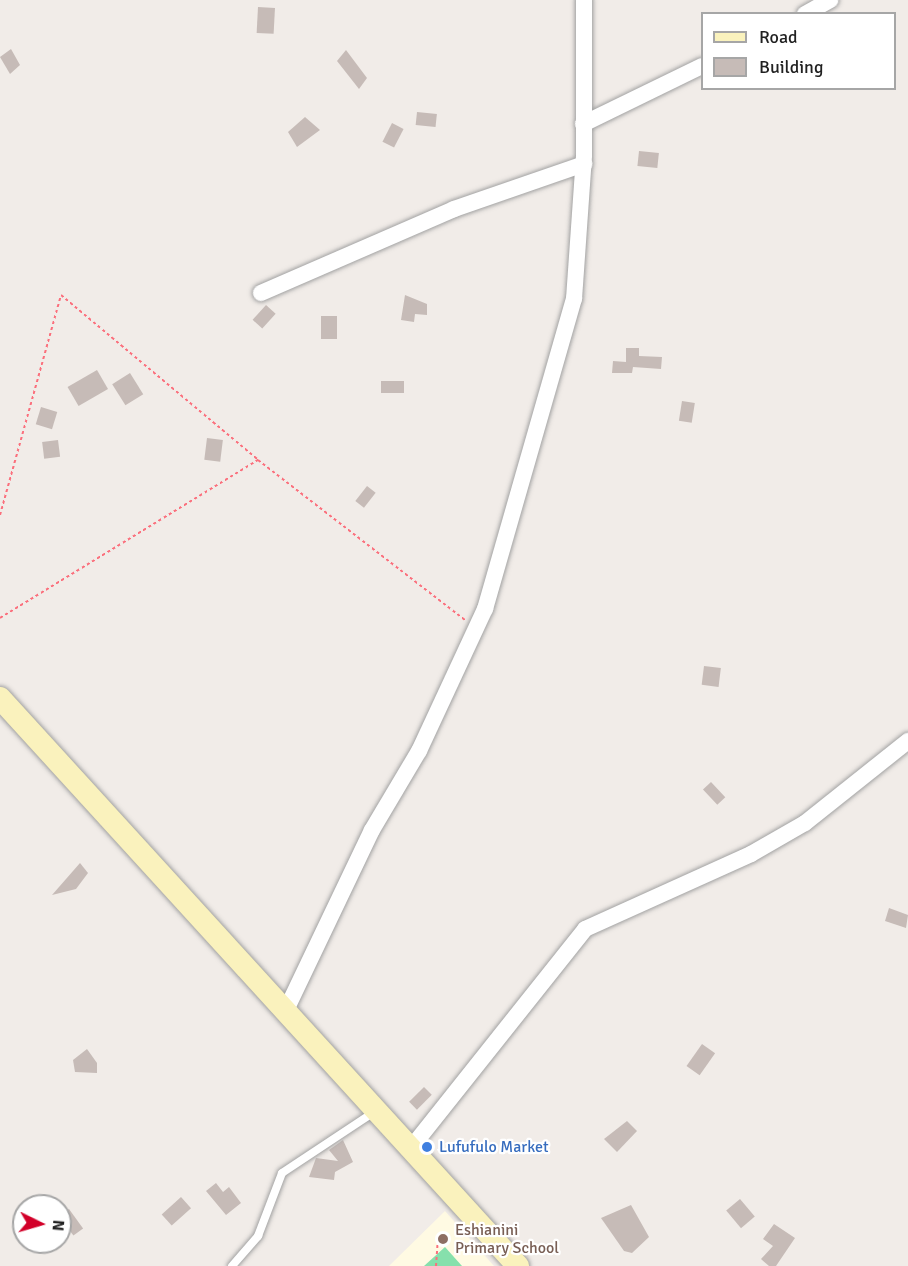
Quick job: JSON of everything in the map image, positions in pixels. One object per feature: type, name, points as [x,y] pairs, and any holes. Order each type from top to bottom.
[{"type":"street","points":[[287,1008],[372,830],[420,752],[476,628],[574,299],[584,164],[584,0]]},
{"type":"street","points":[[809,12],[830,0]]},
{"type":"street","points":[[583,124],[701,66]]},
{"type":"street","points":[[261,293],[454,209],[584,164]]},
{"type":"street","points":[[0,698],[287,1008],[518,1266]]},
{"type":"street","points":[[411,1148],[585,929],[796,828],[843,798],[908,741]]},
{"type":"lane","points":[[232,1266],[258,1236],[282,1173],[376,1110]]},
{"type":"path","points":[[0,515],[61,295],[258,460],[476,628]]},
{"type":"path","points":[[0,618],[258,460]]},
{"type":"path","points":[[436,1266],[438,1235]]},
{"type":"shaded area","name":"Eshianini Primary School","points":[[445,1211],[494,1266],[389,1266]]},
{"type":"green space","points":[[445,1247],[462,1266],[424,1266]]},
{"type":"building","points":[[258,7],[275,8],[274,34],[257,33]]},
{"type":"building","points":[[11,49],[20,65],[10,74],[0,57]]},
{"type":"building","points":[[346,50],[367,78],[359,89],[337,61]]},
{"type":"building","points":[[417,112],[437,114],[436,127],[416,125]]},
{"type":"building","points":[[305,117],[320,130],[297,147],[288,132]]},
{"type":"building","points":[[392,123],[404,129],[394,148],[382,142]]},
{"type":"building","points":[[639,151],[659,153],[657,168],[637,166]]},
{"type":"building","points":[[405,295],[427,304],[427,315],[415,314],[414,322],[401,320]]},
{"type":"building","points":[[266,305],[276,314],[262,329],[253,320]]},
{"type":"building","points":[[321,316],[337,316],[337,339],[321,339]]},
{"type":"building","points":[[626,348],[639,348],[639,356],[662,357],[661,369],[633,367],[632,373],[612,373],[613,361],[626,362]]},
{"type":"building","points":[[97,370],[108,389],[79,406],[68,387]]},
{"type":"building","points":[[130,373],[143,394],[125,405],[112,384]]},
{"type":"building","points":[[381,381],[404,381],[404,393],[381,393]]},
{"type":"building","points":[[682,401],[695,403],[692,423],[679,421]]},
{"type":"building","points":[[41,407],[57,412],[52,429],[36,424]]},
{"type":"building","points":[[207,438],[223,440],[220,462],[204,460]]},
{"type":"building","points":[[58,440],[60,457],[44,459],[42,442]]},
{"type":"building","points":[[367,486],[376,493],[364,508],[355,501]]},
{"type":"building","points":[[704,666],[721,668],[719,687],[702,685]]},
{"type":"building","points":[[711,782],[725,797],[717,805],[703,790]]},
{"type":"building","points":[[80,863],[88,873],[76,889],[52,895]]},
{"type":"building","points":[[889,908],[908,915],[906,928],[885,921]]},
{"type":"building","points":[[702,1044],[715,1053],[700,1075],[687,1066]]},
{"type":"building","points":[[87,1049],[97,1063],[97,1073],[75,1072],[73,1060]]},
{"type":"building","points":[[424,1087],[432,1095],[417,1110],[409,1102]]},
{"type":"building","points":[[627,1121],[637,1131],[617,1152],[604,1139]]},
{"type":"building","points":[[343,1140],[353,1162],[335,1172],[334,1180],[309,1177],[316,1158],[338,1161],[329,1150]]},
{"type":"building","points":[[216,1183],[223,1192],[229,1187],[241,1203],[226,1215],[206,1191]]},
{"type":"building","points":[[181,1197],[191,1208],[172,1226],[162,1214]]},
{"type":"building","points":[[740,1199],[755,1217],[741,1228],[726,1211]]},
{"type":"building","points":[[631,1205],[649,1237],[632,1253],[624,1251],[601,1218]]},
{"type":"building","points":[[72,1213],[83,1228],[73,1235],[72,1234]]},
{"type":"building","points":[[774,1224],[795,1238],[776,1266],[769,1266],[761,1259],[773,1246],[763,1239]]},
{"type":"place","name":"Lufufulo Market","points":[[427,1147]]},
{"type":"place","name":"Eshianini Primary School","points":[[443,1239]]}]
